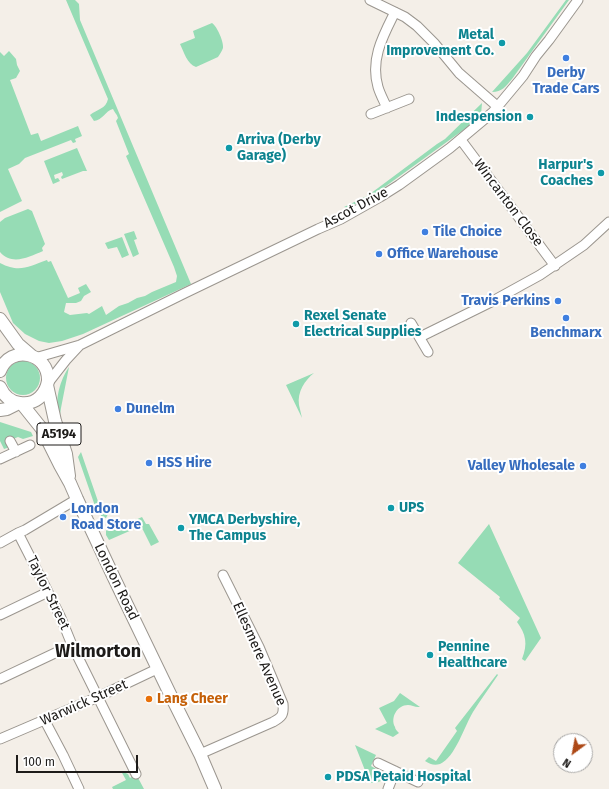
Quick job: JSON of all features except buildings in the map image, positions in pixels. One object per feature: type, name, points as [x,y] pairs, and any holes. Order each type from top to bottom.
[{"type":"main road","points":[[0,319],[18,344],[33,357]]},
{"type":"main road","points":[[0,371],[4,364],[12,357],[22,355],[33,357]]},
{"type":"main road","name":"London Road","points":[[33,357],[42,363],[46,370],[47,384],[55,421],[66,454],[70,483]]},
{"type":"main road","points":[[0,410],[33,402],[42,395],[47,384]]},
{"type":"main road","name":"London Road","points":[[0,387],[5,395],[9,399],[20,404],[42,429],[70,483],[157,669],[200,754],[215,789]]},
{"type":"street","points":[[370,0],[411,21],[430,37],[459,73],[498,107]]},
{"type":"street","name":"Ascot Drive","points":[[33,357],[80,345],[343,218],[399,185],[461,140],[498,107],[523,76],[578,0]]},
{"type":"street","points":[[387,108],[378,88],[376,64],[380,42],[395,12]]},
{"type":"street","points":[[372,114],[409,99]]},
{"type":"street","name":"Wincanton Close","points":[[461,140],[556,266]]},
{"type":"street","points":[[420,337],[491,302],[556,266],[584,245],[609,222]]},
{"type":"street","points":[[411,323],[428,352]]},
{"type":"street","name":"Ascot Drive","points":[[47,384],[80,345]]},
{"type":"street","points":[[10,441],[16,452]]},
{"type":"street","points":[[0,459],[30,445]]},
{"type":"street","points":[[0,543],[77,499]]},
{"type":"street","name":"Taylor Street","points":[[18,532],[98,697],[126,764],[136,774]]},
{"type":"street","name":"Ellesmere Avenue","points":[[200,754],[273,722],[280,718],[284,712],[283,704],[259,647],[223,575]]},
{"type":"street","points":[[0,614],[48,592]]},
{"type":"street","points":[[0,679],[72,645]]},
{"type":"street","name":"Warwick Street","points":[[0,739],[98,697],[157,669]]},
{"type":"street","points":[[45,720],[79,789]]},
{"type":"street","points":[[9,735],[14,744]]},
{"type":"street","points":[[378,763],[418,782]]},
{"type":"street","points":[[388,789],[396,771]]},
{"type":"green space","points":[[66,0],[75,0],[79,4],[80,20],[191,284],[83,334],[62,341],[49,343],[39,341],[25,334],[13,323],[0,292],[0,263],[13,268],[24,268],[47,260],[48,262],[51,261],[68,298],[80,293],[78,288],[86,284],[91,292],[84,296],[81,301],[76,303],[66,303],[64,312],[70,315],[89,314],[102,306],[106,315],[119,306],[176,282],[177,276],[126,156],[129,154],[116,121],[118,118],[117,115],[113,109],[94,121],[90,115],[103,107],[108,99]]},
{"type":"green space","points":[[566,0],[569,0],[512,79],[501,90],[492,92],[527,53]]},
{"type":"green space","points":[[212,23],[220,34],[223,48],[222,51],[218,57],[196,67],[188,61],[180,44],[195,38],[193,31]]},
{"type":"green space","points":[[9,51],[16,59],[20,71],[16,78],[10,80],[31,135],[38,133],[41,141],[78,126],[82,136],[75,139],[76,142],[73,143],[71,140],[25,158],[19,164],[8,169],[22,201],[0,212],[0,52],[4,56]]},
{"type":"green space","points":[[482,103],[481,115],[473,123],[375,194],[347,208],[344,207],[367,196],[445,139]]},
{"type":"green space","points":[[77,148],[87,171],[83,171],[62,179],[62,172],[54,175],[55,179],[58,178],[60,181],[53,184],[44,161]]},
{"type":"green space","points":[[28,209],[32,211],[45,244],[42,248],[43,251],[26,258],[10,259],[0,252],[0,222],[5,218]]},
{"type":"green space","points":[[134,231],[137,239],[134,240],[139,254],[133,257],[124,234]]},
{"type":"green space","points":[[122,237],[129,255],[122,258],[117,247],[108,249],[105,243]]},
{"type":"green space","points":[[26,361],[33,363],[38,368],[40,378],[38,388],[33,393],[20,395],[13,393],[8,388],[6,375],[8,368],[13,363]]},
{"type":"green space","points":[[69,367],[60,415],[57,404],[59,390],[63,377]]},
{"type":"green space","points":[[314,373],[300,391],[299,405],[302,418],[286,385]]},
{"type":"green space","points":[[0,422],[31,432],[33,436],[23,439],[18,437],[8,441],[9,445],[4,449],[0,441]]},
{"type":"green space","points":[[81,452],[101,510],[108,514],[106,518],[102,517],[95,506],[78,457]]},
{"type":"green space","points":[[142,517],[146,524],[149,524],[159,542],[151,546],[141,526],[109,540],[106,535],[106,531],[109,527],[122,526]]},
{"type":"green space","points":[[489,524],[541,638],[525,661],[522,659],[525,649],[525,639],[517,622],[520,618],[499,599],[500,597],[458,563]]},
{"type":"green space","points":[[497,674],[498,675],[473,712],[459,741],[450,755],[445,761],[438,765],[425,761],[429,757],[436,761],[457,731],[455,728]]},
{"type":"green space","points":[[400,693],[420,707],[408,705],[401,707],[398,710],[393,720],[395,728],[399,733],[393,737],[375,729],[387,723],[379,708],[394,701]]},
{"type":"green space","points":[[355,745],[376,755],[371,766],[379,772],[382,778],[381,781],[370,783]]},
{"type":"green space","points":[[121,771],[128,774],[130,778],[136,774],[144,789],[113,789],[112,787],[126,780]]},
{"type":"place","name":"Metal Improvement Co.","points":[[502,43]]},
{"type":"place","name":"Derby Trade Cars","points":[[566,58]]},
{"type":"place","name":"Indespension","points":[[530,117]]},
{"type":"place","name":"Arriva (Derby Garage)","points":[[229,148]]},
{"type":"place","name":"Harpur's Coaches","points":[[601,173]]},
{"type":"place","name":"Tile Choice","points":[[425,232]]},
{"type":"place","name":"Office Warehouse","points":[[379,254]]},
{"type":"place","name":"Travis Perkins","points":[[558,301]]},
{"type":"place","name":"Benchmarx","points":[[566,318]]},
{"type":"place","name":"Rexel Senate Electrical Supplies","points":[[296,324]]},
{"type":"place","name":"Dunelm","points":[[118,409]]},
{"type":"place","name":"HSS Hire","points":[[149,463]]},
{"type":"place","name":"Valley Wholesale","points":[[583,466]]},
{"type":"place","name":"UPS","points":[[391,508]]},
{"type":"place","name":"London Road Store","points":[[63,517]]},
{"type":"place","name":"YMCA Derbyshire, The Campus","points":[[181,528]]},
{"type":"place","name":"Pennine Healthcare","points":[[430,655]]},
{"type":"place","name":"Lang Cheer","points":[[149,699]]},
{"type":"place","name":"PDSA Petaid Hospital","points":[[328,777]]},
{"type":"district","name":"Wilmorton","points":[[98,652]]}]
